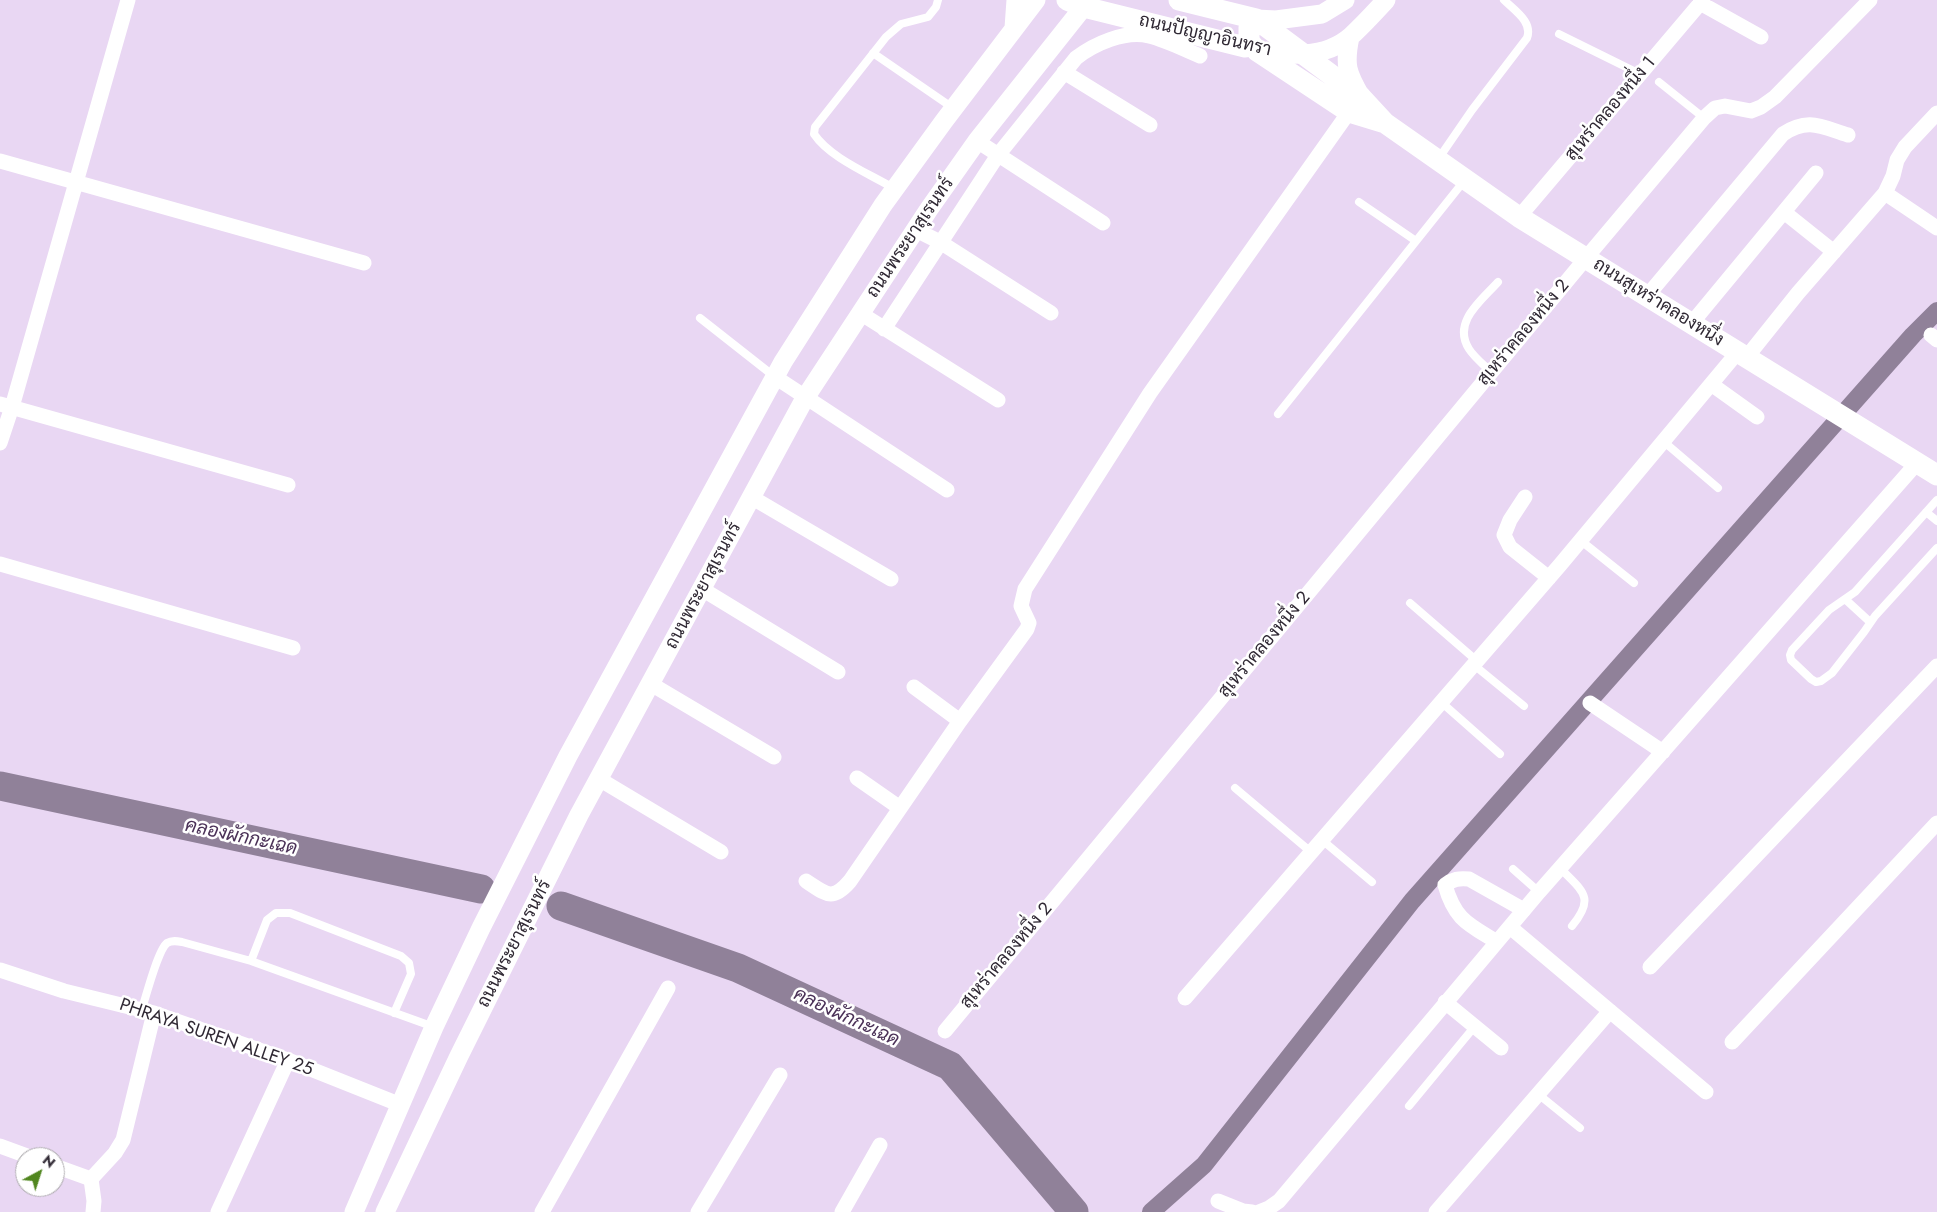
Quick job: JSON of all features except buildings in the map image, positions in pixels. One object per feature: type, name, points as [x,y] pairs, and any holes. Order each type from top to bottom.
[{"type":"main road","name":"ถนนปัญญาอินทรา","points":[[1179,0],[1218,5],[1256,19]]},
{"type":"main road","name":"ถนนปัญญาอินทรา","points":[[1080,2],[1251,49]]},
{"type":"main road","points":[[1251,49],[1249,27],[1256,19]]},
{"type":"main road","name":"ถนนสุเหร่าคลองหนึ่ง","points":[[1256,19],[1303,55],[1355,104]]},
{"type":"main road","name":"ถนนสุเหร่าคลองหนึ่ง","points":[[1251,49],[1355,104],[1520,217],[1937,475]]},
{"type":"street","points":[[0,443],[6,405],[77,183],[128,0]]},
{"type":"street","points":[[1014,28],[1016,0]]},
{"type":"street","name":"ถนนพระยาสุเรนทร์","points":[[354,1212],[434,1027],[481,928],[568,756],[775,377],[826,293],[895,189],[953,108],[1036,0]]},
{"type":"street","name":"ถนนปัญญาอินทรา","points":[[1256,19],[1276,20],[1322,14],[1346,0]]},
{"type":"street","name":"ถนนปัญญาอินทรา","points":[[1251,49],[1303,55],[1330,49],[1350,37],[1386,0]]},
{"type":"street","points":[[1704,118],[1715,108],[1724,106],[1751,111],[1762,107],[1775,97],[1870,0]]},
{"type":"street","points":[[1702,1],[1761,37]]},
{"type":"street","name":"สุเหร่าคลองหนึ่ง 1","points":[[1520,217],[1702,1]]},
{"type":"street","name":"ถนนพระยาสุเรนทร์","points":[[385,1212],[464,1047],[599,778],[805,398],[977,140],[1080,2]]},
{"type":"street","points":[[884,329],[998,155],[1076,58],[1088,49],[1136,34],[1149,36],[1200,56]]},
{"type":"street","points":[[806,881],[825,894],[831,895],[840,892],[960,720],[1027,629],[1029,623],[1021,606],[1031,578],[1150,393],[1355,104],[1346,55],[1350,37]]},
{"type":"street","points":[[1064,72],[1150,125]]},
{"type":"street","points":[[1185,998],[1549,578],[1711,384],[1742,356],[1885,194],[1893,176],[1897,160],[1905,147],[1937,113]]},
{"type":"street","name":"สุเหร่าคลองหนึ่ง 2","points":[[945,1031],[1704,118]]},
{"type":"street","points":[[1647,296],[1783,134],[1802,124],[1812,124],[1848,135]]},
{"type":"street","points":[[977,140],[1104,223]]},
{"type":"street","points":[[0,161],[364,263]]},
{"type":"street","points":[[1691,324],[1816,173]]},
{"type":"street","points":[[1885,194],[1937,228]]},
{"type":"street","points":[[1784,212],[1834,252]]},
{"type":"street","points":[[916,230],[940,242],[1051,313]]},
{"type":"street","points":[[860,313],[998,400]]},
{"type":"street","points":[[775,377],[947,490]]},
{"type":"street","points":[[1711,384],[1757,418]]},
{"type":"street","points":[[6,405],[288,485]]},
{"type":"street","points":[[1259,1212],[1278,1208],[1303,1172],[1539,892],[1917,463]]},
{"type":"street","points":[[1525,496],[1510,520],[1504,535],[1510,547],[1549,578]]},
{"type":"street","points":[[751,497],[892,579]]},
{"type":"street","points":[[0,564],[293,648]]},
{"type":"street","points":[[702,590],[838,672]]},
{"type":"street","points":[[1650,967],[1937,666]]},
{"type":"street","points":[[651,684],[774,757]]},
{"type":"street","points":[[914,687],[960,720]]},
{"type":"street","points":[[1590,704],[1662,752]]},
{"type":"street","points":[[599,778],[721,852]]},
{"type":"street","points":[[857,778],[900,808]]},
{"type":"street","points":[[1732,1042],[1937,823]]},
{"type":"street","points":[[1497,942],[1470,925],[1458,914],[1450,903],[1445,885],[1451,880],[1469,879],[1524,910]]},
{"type":"street","points":[[1510,927],[1706,1092]]},
{"type":"street","name":"PHRAYA SUREN ALLEY 25","points":[[0,970],[64,991],[148,1011],[288,1060],[401,1105]]},
{"type":"street","points":[[542,1212],[668,988]]},
{"type":"street","points":[[1446,1002],[1501,1048]]},
{"type":"street","points":[[1436,1212],[1610,1010]]},
{"type":"street","points":[[91,1179],[115,1153],[122,1140],[148,1011]]},
{"type":"street","points":[[218,1212],[288,1060]]},
{"type":"street","points":[[698,1212],[780,1075]]},
{"type":"street","points":[[842,1212],[880,1145]]},
{"type":"street","points":[[0,1146],[15,1152]]},
{"type":"street","points":[[65,1170],[91,1179]]},
{"type":"street","points":[[91,1179],[94,1201],[93,1212]]},
{"type":"street","points":[[1218,1201],[1243,1211],[1252,1212]]},
{"type":"lane","points":[[895,189],[832,152],[819,142],[814,134],[817,124],[886,37],[901,24],[928,17],[936,7],[938,0]]},
{"type":"lane","points":[[1438,160],[1472,110],[1527,38],[1530,31],[1527,23],[1504,0]]},
{"type":"lane","points":[[1559,34],[1640,74]]},
{"type":"lane","points":[[873,53],[953,108]]},
{"type":"lane","points":[[1659,82],[1704,118]]},
{"type":"lane","points":[[1278,414],[1465,179]]},
{"type":"lane","points":[[1359,202],[1416,241]]},
{"type":"lane","points":[[1491,372],[1469,350],[1464,339],[1463,327],[1467,317],[1498,282]]},
{"type":"lane","points":[[700,318],[775,377]]},
{"type":"lane","points":[[1663,442],[1718,488]]},
{"type":"lane","points":[[1937,500],[1855,592],[1829,610],[1792,650],[1791,660],[1811,679],[1816,682],[1821,681],[1837,666],[1870,622],[1937,548]]},
{"type":"lane","points":[[1926,512],[1937,521]]},
{"type":"lane","points":[[1580,540],[1634,583]]},
{"type":"lane","points":[[1845,599],[1870,622]]},
{"type":"lane","points":[[1410,603],[1524,706]]},
{"type":"lane","points":[[1441,702],[1500,754]]},
{"type":"lane","points":[[1235,788],[1311,852]]},
{"type":"lane","points":[[1322,840],[1372,882]]},
{"type":"lane","points":[[1560,868],[1581,890],[1586,900],[1584,912],[1572,926]]},
{"type":"lane","points":[[1513,870],[1539,892]]},
{"type":"lane","points":[[251,960],[267,920],[276,913],[290,913],[401,956],[409,962],[411,974],[394,1013]]},
{"type":"lane","points":[[148,1011],[160,953],[167,944],[174,941],[251,960],[434,1027]]},
{"type":"lane","points":[[1409,1106],[1475,1026]]},
{"type":"lane","points":[[1538,1094],[1580,1128]]},
{"type":"waterway","points":[[1151,1212],[1204,1165],[1412,901],[1913,335],[1937,311]]},
{"type":"waterway","name":"คลองผักกะเฉด","points":[[0,786],[481,889]]},
{"type":"waterway","name":"คลองผักกะเฉด","points":[[561,906],[738,968],[950,1066],[1074,1212]]}]
